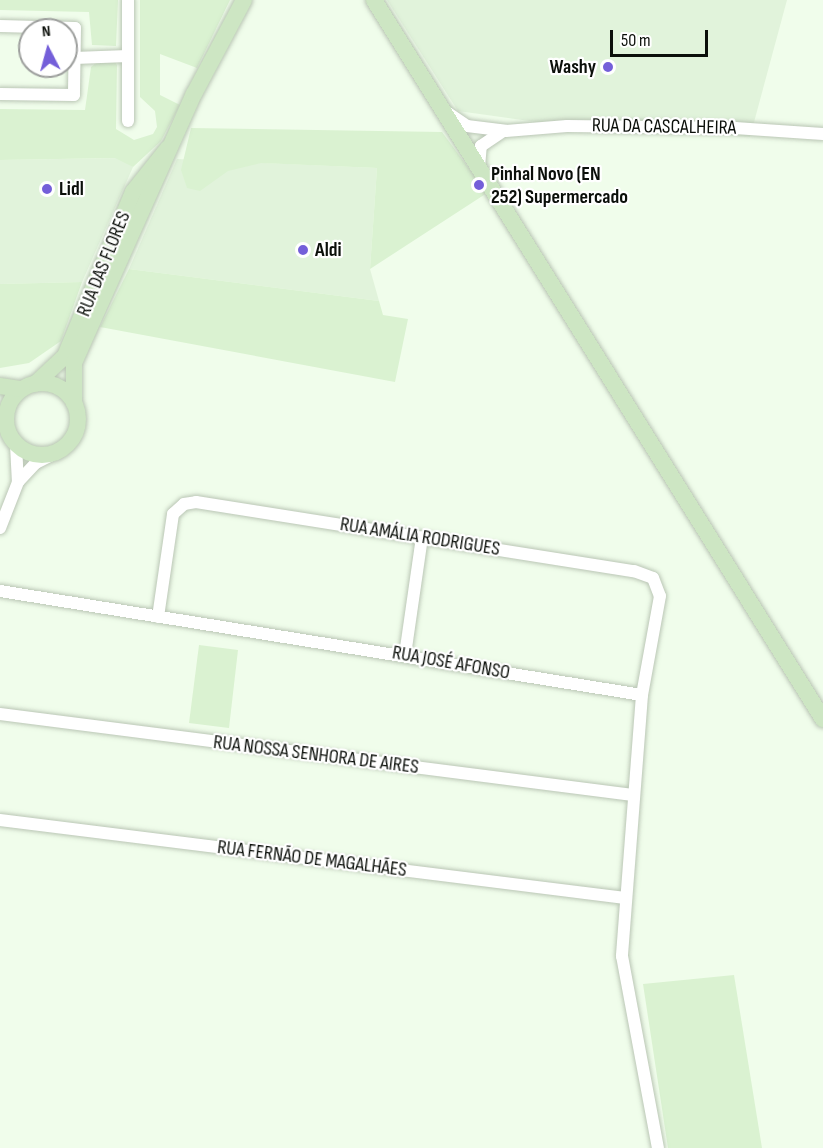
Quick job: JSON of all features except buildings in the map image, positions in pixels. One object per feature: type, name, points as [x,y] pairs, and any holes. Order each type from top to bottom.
[{"type":"main road","name":"RUA DAS FLORES","points":[[74,403],[74,363],[172,142],[244,0]]},
{"type":"main road","points":[[374,0],[823,719]]},
{"type":"main road","name":"RUA DAS FLORES","points":[[29,386],[65,356],[138,183],[172,142]]},
{"type":"main road","points":[[0,386],[29,386],[61,388],[74,403],[76,433],[54,454],[34,455],[16,445],[3,421],[9,404],[29,386]]},
{"type":"street","points":[[128,0],[128,121]]},
{"type":"street","points":[[0,26],[18,26]]},
{"type":"street","points":[[78,58],[128,56]]},
{"type":"street","points":[[0,94],[74,95],[74,78]]},
{"type":"street","name":"RUA DA CASCALHEIRA","points":[[443,109],[467,126],[506,131],[567,126],[735,128],[823,134]]},
{"type":"street","name":"RUA DA CASCALHEIRA","points":[[480,167],[481,146],[494,135],[506,131]]},
{"type":"street","points":[[16,445],[18,482]]},
{"type":"street","points":[[0,528],[18,482],[36,463],[54,454]]},
{"type":"street","name":"RUA AMÁLIA RODRIGUES","points":[[158,617],[173,514],[184,504],[196,502],[634,571],[653,578],[660,596],[642,695]]},
{"type":"street","points":[[405,656],[422,537]]},
{"type":"street","name":"RUA JOSÉ AFONSO","points":[[0,591],[642,695]]},
{"type":"street","points":[[642,695],[622,956],[658,1148]]},
{"type":"street","name":"RUA NOSSA SENHORA DE AIRES","points":[[0,714],[633,795]]},
{"type":"street","name":"RUA FERNÃO DE MAGALHÃES","points":[[0,820],[625,898]]},
{"type":"shaded area","points":[[0,0],[118,0],[116,46],[92,45],[89,12],[0,10]]},
{"type":"shaded area","points":[[140,0],[230,0],[197,68],[160,54],[160,95],[180,105],[161,141],[133,167],[115,158],[0,160],[0,109],[85,110],[91,67],[96,63],[114,60],[117,65],[116,129],[134,140],[153,134],[157,127],[155,111],[140,97]]},
{"type":"shaded area","points":[[387,0],[787,0],[750,137],[573,127],[458,111]]},
{"type":"shaded area","points":[[191,128],[442,132],[487,193],[370,269],[377,168],[261,163],[228,171],[200,191],[187,188],[181,170]]},
{"type":"shaded area","points":[[120,158],[133,167],[82,282],[0,284],[0,160]]},
{"type":"shaded area","points":[[177,159],[377,168],[370,269],[379,301],[129,269]]},
{"type":"shaded area","points":[[129,269],[379,301],[383,315],[408,319],[395,382],[100,327]]},
{"type":"shaded area","points":[[82,282],[61,341],[29,363],[0,368],[0,284]]},
{"type":"shaded area","points":[[199,645],[238,650],[229,728],[189,723]]},
{"type":"shaded area","points":[[734,975],[762,1148],[668,1148],[643,984]]},
{"type":"place","name":"Washy","points":[[608,67]]},
{"type":"place","name":"Pinhal Novo (EN 252) Supermercado","points":[[479,185]]},
{"type":"place","name":"Lidl","points":[[47,189]]},
{"type":"place","name":"Aldi","points":[[303,250]]}]
